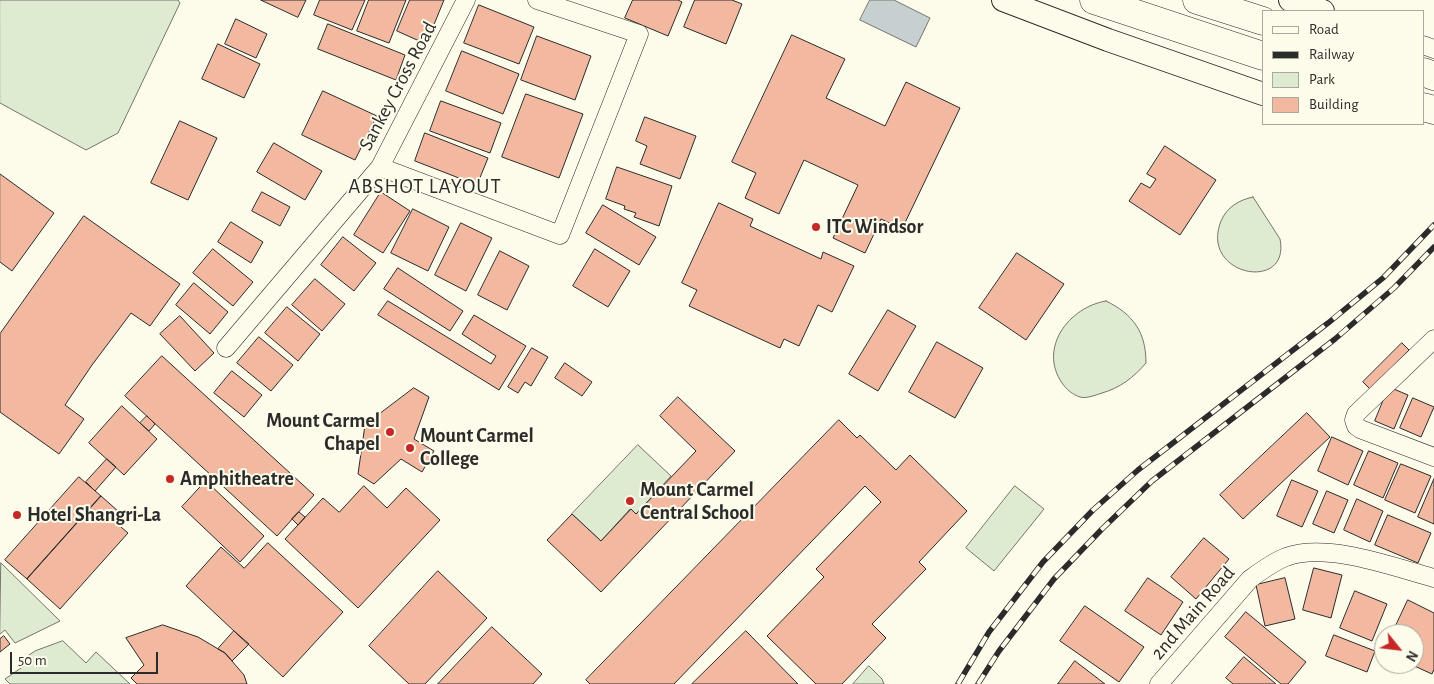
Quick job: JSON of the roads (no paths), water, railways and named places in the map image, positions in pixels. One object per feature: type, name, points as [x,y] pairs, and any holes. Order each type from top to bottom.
[{"type":"main road","points":[[1094,0],[1262,56]]},
{"type":"main road","points":[[1197,0],[1262,21]]},
{"type":"street","name":"Sankey Cross Road","points":[[226,348],[380,168],[466,0]]},
{"type":"street","points":[[380,168],[560,235],[639,34],[538,0]]},
{"type":"street","points":[[1003,0],[1108,40],[1262,94]]},
{"type":"street","points":[[1290,0],[1320,10]]},
{"type":"street","points":[[1434,339],[1356,414],[1354,420],[1356,426],[1360,429],[1434,458]]},
{"type":"street","name":"2nd Main Road","points":[[1159,684],[1250,578],[1268,566],[1287,557],[1305,553],[1335,553],[1434,578]]},
{"type":"railway","points":[[958,684],[989,632],[1043,562],[1093,510],[1138,470],[1328,323],[1384,277],[1434,225]]},
{"type":"railway","points":[[978,684],[999,651],[1054,579],[1152,481],[1335,339],[1394,288],[1434,247]]},
{"type":"place","name":"ITC Windsor","points":[[816,227]]},
{"type":"place","name":"Mount Carmel Chapel","points":[[390,432]]},
{"type":"place","name":"Mount Carmel College","points":[[410,448]]},
{"type":"place","name":"Amphitheatre","points":[[170,479]]},
{"type":"place","name":"Mount Carmel Central School","points":[[630,501]]},
{"type":"place","name":"Hotel Shangri-La","points":[[17,515]]},
{"type":"district","name":"ABSHOT LAYOUT","points":[[425,187]]}]
